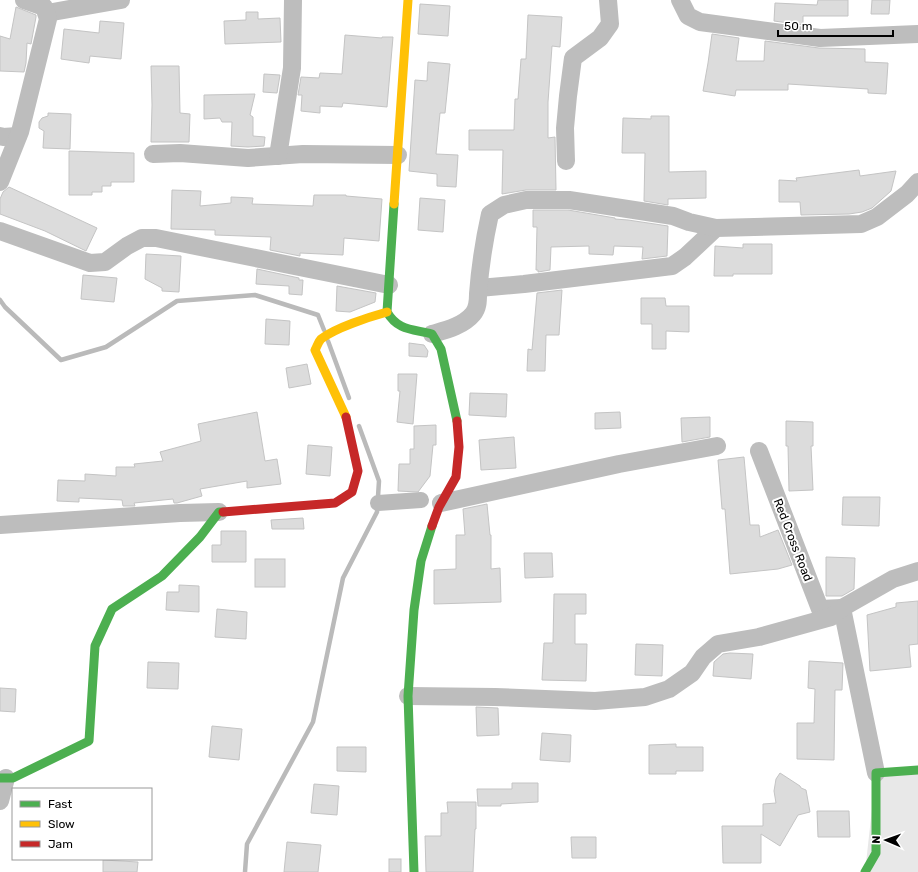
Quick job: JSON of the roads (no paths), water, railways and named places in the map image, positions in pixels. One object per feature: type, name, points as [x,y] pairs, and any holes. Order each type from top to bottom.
[{"type":"street","points":[[0,182],[18,136],[48,19],[44,7],[24,0]]},
{"type":"street","points":[[47,13],[121,0]]},
{"type":"street","points":[[278,156],[292,68],[293,0]]},
{"type":"street","points":[[408,0],[388,312],[391,320],[397,326],[402,328],[420,330],[432,334],[452,328],[464,322],[473,315],[477,308],[481,261],[490,214],[504,205],[526,200],[569,200],[674,216],[689,222],[716,228],[861,224],[878,218],[907,194],[918,182]]},
{"type":"street","points":[[566,161],[565,128],[573,58],[600,38],[610,24],[608,0]]},
{"type":"street","points":[[680,0],[688,16],[700,22],[820,38],[918,34]]},
{"type":"street","points":[[0,136],[18,136]]},
{"type":"street","points":[[153,154],[180,153],[248,158],[303,154],[398,155]]},
{"type":"street","points":[[479,288],[672,266],[685,257],[716,228]]},
{"type":"street","points":[[0,231],[90,263],[105,262],[142,238],[156,238],[390,285]]},
{"type":"street","points":[[0,525],[180,513],[219,512],[335,503],[352,492],[358,471],[346,419],[315,350],[320,340],[369,317],[388,312]]},
{"type":"street","points":[[414,872],[408,696],[418,579],[427,539],[441,503],[456,477],[458,447],[456,412],[440,349],[432,334]]},
{"type":"street","points":[[441,503],[619,464],[717,446]]},
{"type":"street","name":"Red Cross Road","points":[[759,451],[820,609],[842,608]]},
{"type":"street","points":[[0,801],[3,778],[13,778],[89,741],[95,646],[112,609],[162,576],[200,537],[219,512]]},
{"type":"street","points":[[408,696],[495,697],[595,701],[646,697],[669,689],[692,673],[704,657],[718,644],[759,637],[831,617],[842,608],[893,579],[918,571]]},
{"type":"street","points":[[842,608],[876,773],[876,853],[865,872]]},
{"type":"street","points":[[876,773],[918,770]]},
{"type":"waterway","points":[[0,300],[5,307],[61,360],[106,347],[177,301],[255,295],[318,315],[324,330]]},
{"type":"waterway","points":[[328,341],[349,398]]},
{"type":"waterway","points":[[245,872],[247,844],[313,722],[343,578],[377,512],[379,481],[359,426]]},
{"type":"waterway","points":[[378,503],[421,500]]}]
